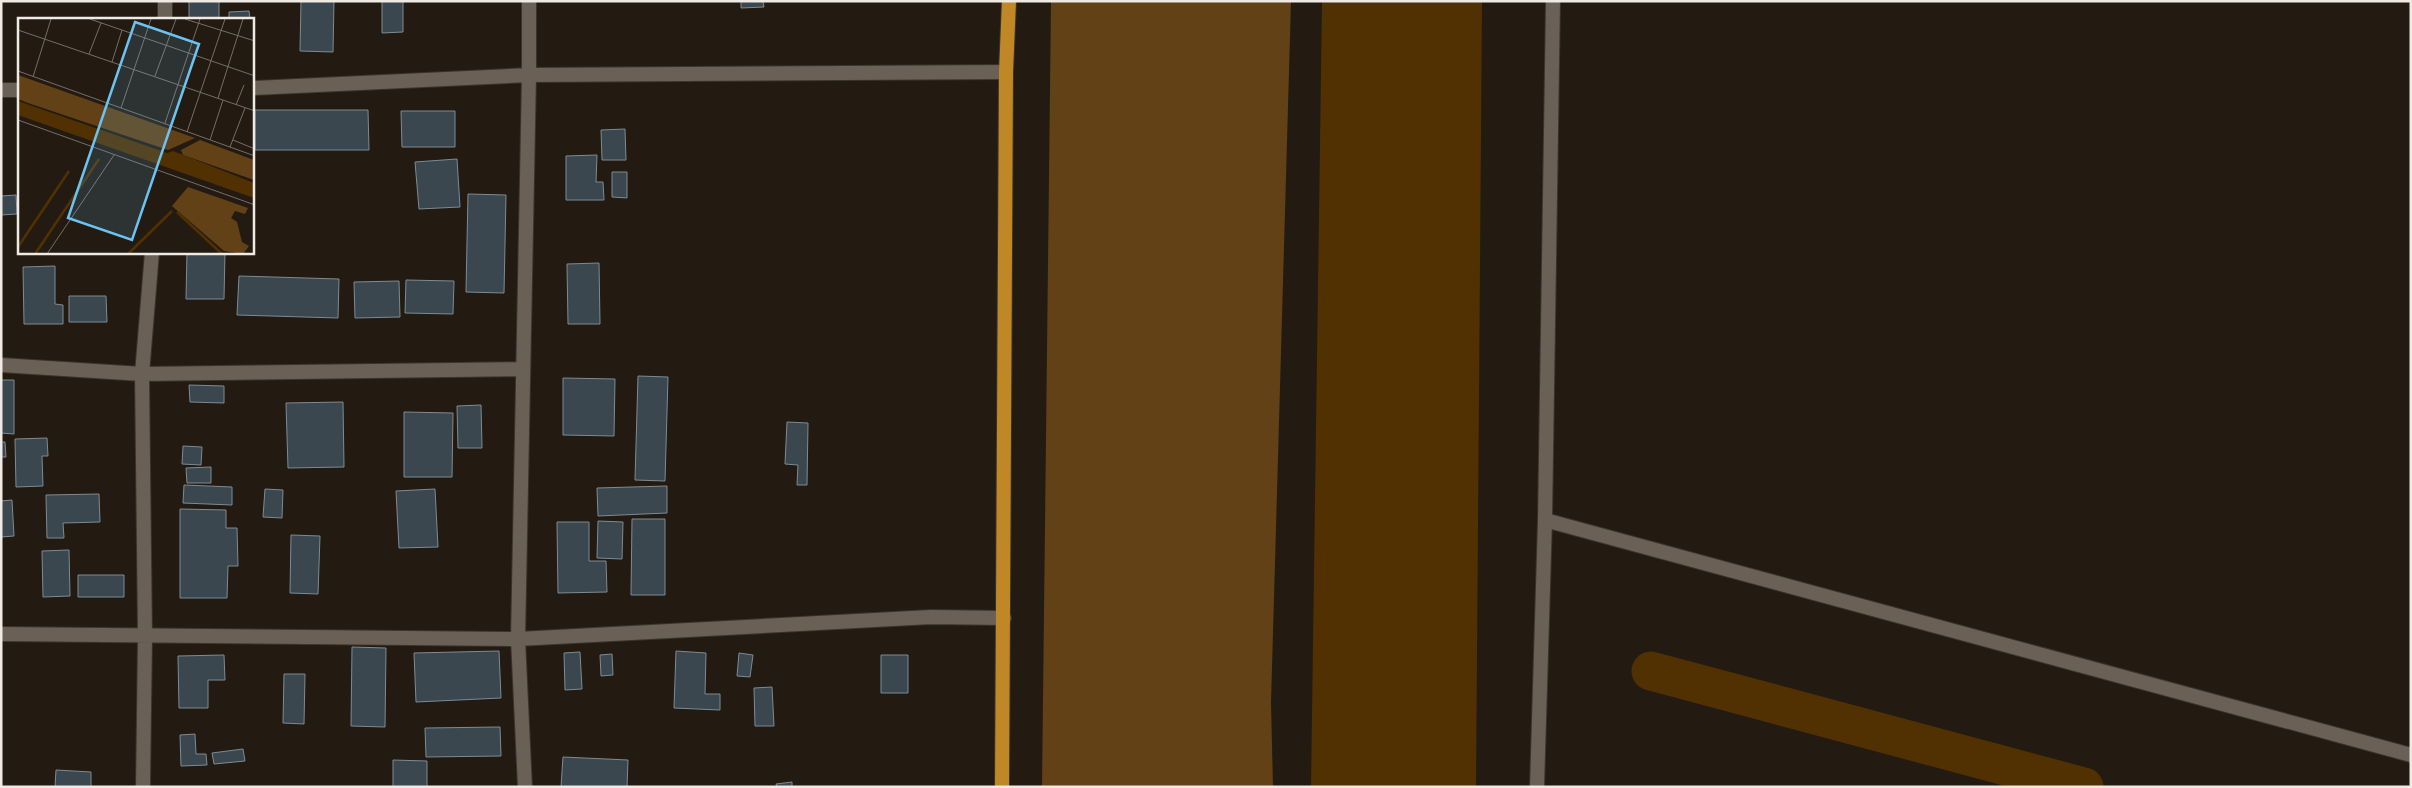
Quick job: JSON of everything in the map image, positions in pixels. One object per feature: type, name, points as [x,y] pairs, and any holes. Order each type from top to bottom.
[{"type":"main road","points":[[1002,787],[1006,72],[1009,1]]},
{"type":"street","points":[[165,1],[165,18]]},
{"type":"street","points":[[525,787],[518,639],[522,369],[530,75],[528,1]]},
{"type":"street","points":[[1537,787],[1545,520],[1553,1]]},
{"type":"street","points":[[254,88],[530,75],[1006,72]]},
{"type":"street","points":[[1,90],[18,90]]},
{"type":"street","points":[[143,787],[145,637],[142,374],[152,254]]},
{"type":"street","points":[[1,365],[142,374],[522,369]]},
{"type":"street","points":[[1545,520],[2411,755]]},
{"type":"street","points":[[1,634],[145,637],[518,639],[931,617],[1004,618]]},
{"type":"shaded area","points":[[1051,1],[1291,1],[1271,703],[1273,787],[1042,787]]},
{"type":"shaded area","points":[[1322,1],[1482,1],[1476,787],[1311,787]]},
{"type":"building","points":[[189,1],[219,1],[219,18],[189,18]]},
{"type":"building","points":[[301,1],[334,1],[333,52],[300,51]]},
{"type":"building","points":[[382,1],[403,1],[403,32],[382,33]]},
{"type":"building","points":[[741,1],[763,1],[764,7],[741,8]]},
{"type":"building","points":[[249,11],[250,18],[229,18],[229,12]]},
{"type":"building","points":[[255,110],[368,110],[369,150],[255,150]]},
{"type":"building","points":[[401,111],[455,111],[455,147],[402,147]]},
{"type":"building","points":[[625,129],[626,160],[602,160],[601,130]]},
{"type":"building","points":[[597,155],[596,182],[603,182],[604,200],[566,200],[566,156]]},
{"type":"building","points":[[457,159],[460,207],[419,209],[415,162]]},
{"type":"building","points":[[612,172],[627,172],[627,198],[612,197]]},
{"type":"building","points":[[468,194],[506,195],[504,293],[466,292]]},
{"type":"building","points":[[16,195],[17,214],[1,215],[1,196]]},
{"type":"building","points":[[187,254],[225,254],[224,299],[186,299]]},
{"type":"building","points":[[599,263],[600,324],[568,324],[567,264]]},
{"type":"building","points":[[55,266],[55,304],[63,305],[63,324],[24,324],[23,267]]},
{"type":"building","points":[[239,276],[339,279],[338,318],[237,315]]},
{"type":"building","points":[[406,280],[454,281],[453,314],[405,313]]},
{"type":"building","points":[[399,281],[400,317],[355,318],[354,282]]},
{"type":"building","points":[[69,296],[106,296],[107,322],[69,322]]},
{"type":"building","points":[[638,376],[668,377],[665,481],[635,480]]},
{"type":"building","points":[[563,378],[615,379],[614,436],[563,435]]},
{"type":"building","points":[[1,380],[14,380],[14,434],[1,433]]},
{"type":"building","points":[[189,385],[224,386],[224,403],[190,402]]},
{"type":"building","points":[[343,402],[344,467],[288,468],[286,403]]},
{"type":"building","points":[[481,405],[482,448],[458,448],[457,406]]},
{"type":"building","points":[[404,412],[453,413],[452,477],[404,477]]},
{"type":"building","points":[[787,422],[808,423],[807,485],[797,485],[798,465],[785,464]]},
{"type":"building","points":[[47,438],[48,456],[42,456],[43,486],[16,487],[15,439]]},
{"type":"building","points":[[1,442],[5,442],[6,457],[1,457]]},
{"type":"building","points":[[183,446],[202,447],[201,465],[182,464]]},
{"type":"building","points":[[211,467],[211,483],[187,483],[186,468]]},
{"type":"building","points":[[184,485],[232,487],[232,505],[183,503]]},
{"type":"building","points":[[667,486],[667,513],[598,516],[597,488]]},
{"type":"building","points":[[265,489],[283,490],[282,518],[263,517]]},
{"type":"building","points":[[435,489],[438,547],[399,548],[396,491]]},
{"type":"building","points":[[99,494],[100,522],[63,523],[64,538],[47,538],[46,495]]},
{"type":"building","points":[[12,500],[14,536],[1,537],[1,501]]},
{"type":"building","points":[[180,509],[226,510],[226,528],[237,528],[238,566],[228,566],[227,598],[180,598]]},
{"type":"building","points":[[632,519],[665,519],[665,595],[631,595]]},
{"type":"building","points":[[598,521],[623,522],[622,559],[597,558]]},
{"type":"building","points":[[557,522],[589,522],[589,561],[606,561],[607,592],[558,593]]},
{"type":"building","points":[[291,535],[320,536],[318,594],[290,593]]},
{"type":"building","points":[[69,550],[70,596],[43,597],[42,551]]},
{"type":"building","points":[[78,575],[124,575],[124,597],[78,597]]},
{"type":"building","points":[[352,647],[386,648],[385,727],[351,726]]},
{"type":"building","points":[[499,651],[501,698],[416,702],[414,653]]},
{"type":"building","points":[[676,651],[706,653],[705,694],[720,694],[720,710],[674,708]]},
{"type":"building","points":[[580,652],[582,689],[565,690],[564,653]]},
{"type":"building","points":[[739,653],[753,655],[750,677],[737,676]]},
{"type":"building","points":[[612,654],[613,675],[601,676],[600,655]]},
{"type":"building","points":[[224,655],[225,680],[208,680],[208,708],[179,708],[178,656]]},
{"type":"building","points":[[881,655],[908,655],[908,693],[881,693]]},
{"type":"building","points":[[284,674],[305,674],[304,724],[283,723]]},
{"type":"building","points":[[772,687],[774,726],[755,726],[754,688]]},
{"type":"building","points":[[500,727],[501,756],[426,757],[425,728]]},
{"type":"building","points":[[195,734],[196,754],[206,754],[207,765],[181,766],[180,735]]},
{"type":"building","points":[[243,749],[245,761],[214,764],[212,753]]},
{"type":"building","points":[[563,757],[628,760],[627,787],[561,787]]},
{"type":"building","points":[[393,760],[427,761],[427,787],[393,787]]},
{"type":"building","points":[[56,770],[91,772],[91,787],[55,787]]},
{"type":"building","points":[[792,782],[792,787],[777,787],[776,784]]},
{"type":"waterway","points":[[1651,671],[2084,787]]}]
